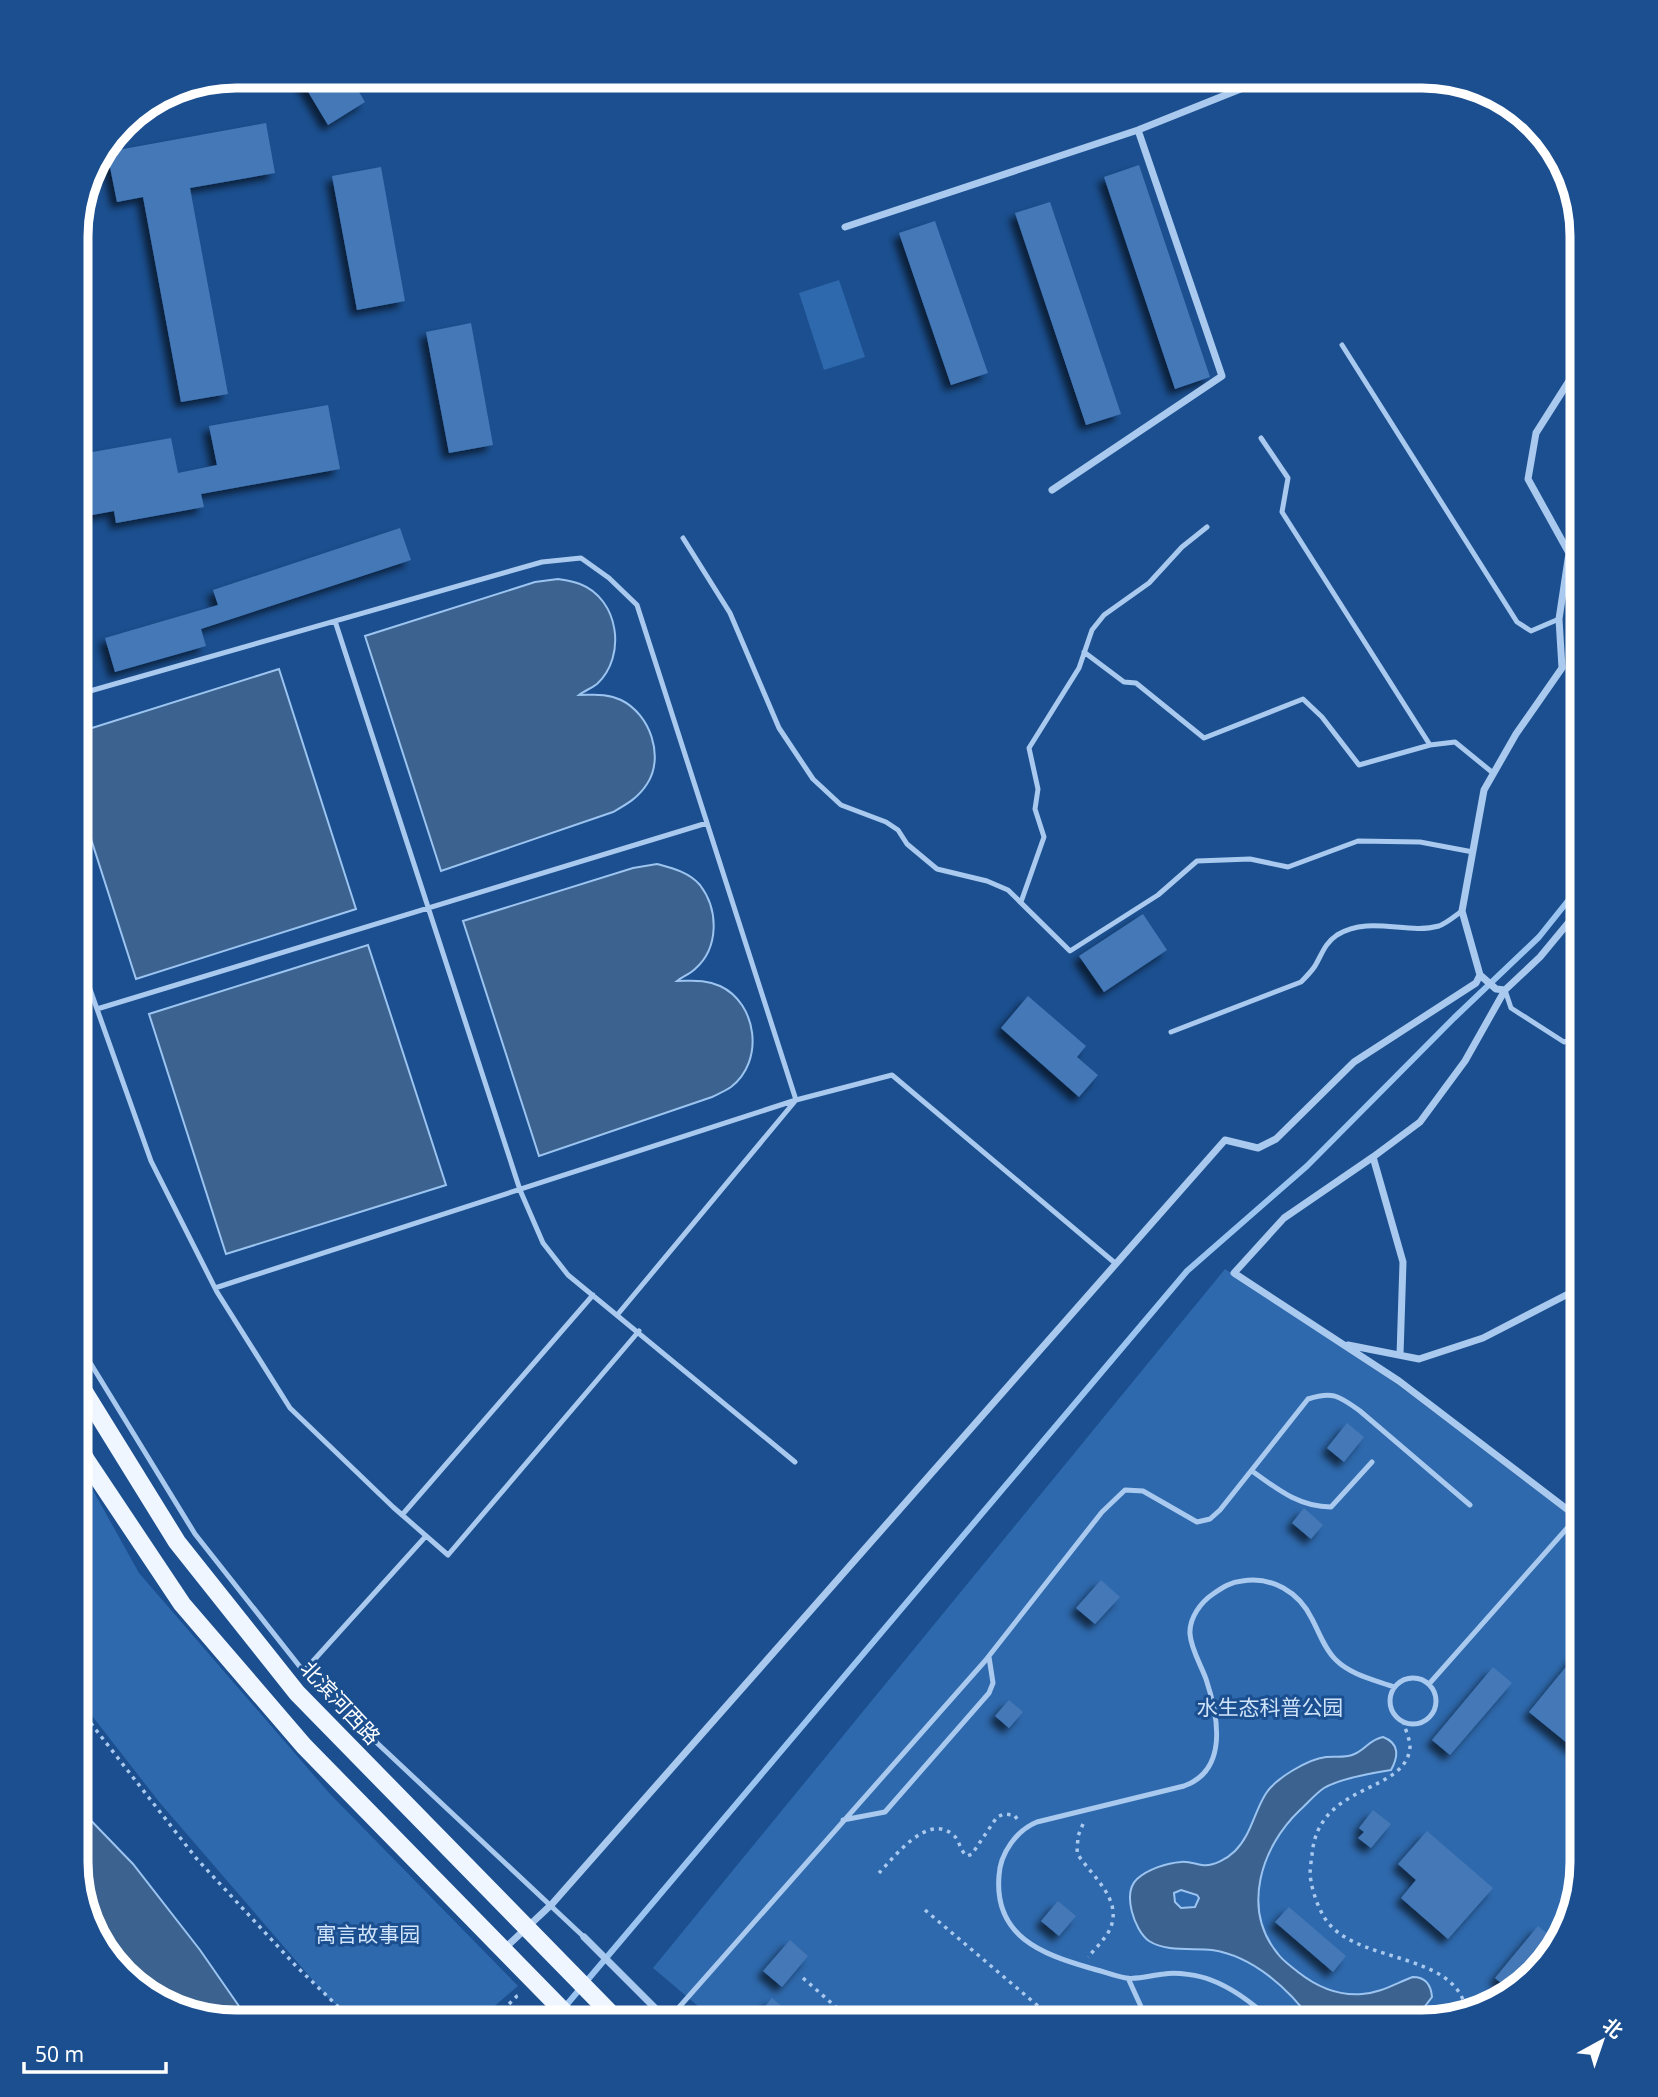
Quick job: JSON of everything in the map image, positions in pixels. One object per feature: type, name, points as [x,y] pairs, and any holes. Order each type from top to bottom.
[{"type":"main road","name":"北滨河西路","points":[[87,1397],[177,1542],[296,1693],[608,2010]]},
{"type":"main road","points":[[87,1462],[182,1604],[304,1746],[562,2010]]},
{"type":"street","points":[[845,227],[1138,130],[1243,88]]},
{"type":"street","points":[[1052,490],[1222,376],[1138,130]]},
{"type":"street","points":[[1505,990],[1496,989],[1480,975],[1462,911],[1484,790],[1516,734],[1562,668],[1559,619],[1569,553],[1528,479],[1536,433],[1570,379]]},
{"type":"street","points":[[1570,921],[1540,957],[1505,990],[1465,1061],[1420,1122],[1284,1218],[1234,1273],[1399,1381],[1570,1511]]},
{"type":"street","points":[[503,1949],[552,1905],[1224,1140],[1258,1148],[1276,1139],[1354,1062],[1476,983],[1480,975]]},
{"type":"street","points":[[1373,1157],[1404,1262],[1400,1355]]},
{"type":"street","points":[[1342,1344],[1419,1359],[1483,1338],[1570,1293]]},
{"type":"street","points":[[584,1937],[656,2010]]},
{"type":"lane","points":[[1342,345],[1517,622],[1531,631],[1559,619]]},
{"type":"lane","points":[[1261,438],[1288,478],[1282,512],[1430,745]]},
{"type":"lane","points":[[1021,902],[1044,837],[1035,808],[1038,789],[1029,748],[1079,668],[1092,630],[1104,615],[1149,583],[1182,547],[1207,527]]},
{"type":"lane","points":[[683,538],[730,613],[779,728],[813,779],[841,804],[886,822],[937,869],[987,881],[1008,890],[1070,951],[1158,895],[1197,861],[1250,859],[1289,867],[1358,841],[1420,842],[1473,852]]},
{"type":"lane","points":[[88,692],[542,562],[581,558],[609,578],[637,605],[796,1100]]},
{"type":"lane","points":[[334,621],[520,1190],[542,1243],[568,1275],[795,1462]]},
{"type":"lane","points":[[1084,652],[1125,682],[1136,684],[1204,738],[1303,699],[1322,717],[1359,765],[1430,745],[1455,742],[1493,773]]},
{"type":"lane","points":[[97,1009],[707,823]]},
{"type":"lane","points":[[1171,1032],[1301,982],[1315,966],[1324,948],[1336,936],[1354,928],[1442,925],[1462,911]]},
{"type":"lane","points":[[88,982],[151,1161],[215,1288],[290,1408],[448,1555],[639,1331]]},
{"type":"lane","points":[[1505,990],[1511,1008],[1564,1042],[1570,1040]]},
{"type":"lane","points":[[215,1288],[796,1100],[892,1075],[1115,1263]]},
{"type":"lane","points":[[618,1314],[796,1100]]},
{"type":"lane","points":[[402,1515],[593,1295]]},
{"type":"lane","points":[[87,1358],[195,1534],[312,1682],[584,1937]]},
{"type":"lane","points":[[677,2010],[989,1656],[1102,1512],[1125,1490],[1143,1491],[1197,1522],[1210,1519],[1252,1471],[1308,1399],[1327,1393],[1343,1398],[1360,1411],[1470,1505]]},
{"type":"lane","points":[[1252,1471],[1293,1499],[1317,1507],[1331,1507],[1372,1462]]},
{"type":"lane","points":[[1429,1684],[1569,1526]]},
{"type":"lane","points":[[304,1671],[426,1536]]},
{"type":"lane","points":[[1260,2010],[1244,1996],[1210,1979],[1168,1973],[1128,1978],[1046,1954],[1010,1927],[999,1901],[999,1871],[1005,1853],[1024,1827],[1184,1786],[1194,1783],[1206,1774],[1214,1760],[1217,1731],[1207,1682],[1191,1641],[1191,1622],[1206,1599],[1233,1582],[1255,1580],[1275,1583],[1289,1591],[1306,1608],[1335,1660],[1351,1671],[1394,1687]]},
{"type":"lane","points":[[843,1820],[886,1812],[989,1693],[993,1683],[989,1656]]},
{"type":"lane","points":[[1407,1678],[1415,1678],[1429,1684],[1436,1697],[1434,1711],[1430,1717],[1417,1724],[1403,1721],[1392,1710],[1390,1703],[1394,1687],[1407,1678]]},
{"type":"lane","points":[[1128,1978],[1143,2010]]},
{"type":"path","points":[[87,1718],[196,1858],[296,1966],[342,2010]]},
{"type":"path","points":[[1403,1721],[1410,1745],[1399,1771],[1340,1802],[1324,1819],[1312,1846],[1310,1880],[1329,1925],[1349,1940],[1366,1948],[1415,1962],[1436,1973],[1457,1990],[1465,2003]]},
{"type":"path","points":[[1081,1965],[1104,1939],[1113,1923],[1110,1896],[1077,1853],[1078,1836],[1089,1809]]},
{"type":"path","points":[[880,1872],[908,1842],[933,1828],[945,1829],[956,1836],[961,1851],[967,1856],[972,1854],[997,1817],[1004,1814],[1014,1815],[1024,1827]]},
{"type":"path","points":[[925,1910],[1043,2010]]},
{"type":"path","points":[[803,1978],[839,2010]]},
{"type":"path","points":[[503,2010],[517,1996],[540,1987]]},
{"type":"green space","points":[[839,280],[865,357],[824,370],[799,293]]},
{"type":"green space","name":"水生态科普公园","points":[[1225,1269],[1398,1385],[1570,1518],[1568,1890],[1563,1909],[1546,1944],[1520,1973],[1488,1994],[1451,2007],[1422,2010],[703,2010],[653,1968]]},
{"type":"green space","name":"寓言故事园","points":[[87,1480],[139,1573],[330,1794],[518,1986],[490,2010],[342,2010],[329,1999],[160,1803],[87,1710]]},
{"type":"shaded area","points":[[558,579],[577,583],[593,591],[603,602],[614,629],[615,644],[606,672],[597,684],[579,695],[610,696],[621,700],[640,715],[652,737],[655,761],[652,773],[640,793],[613,812],[441,871],[365,636],[535,582]]},
{"type":"shaded area","points":[[279,669],[356,909],[136,979],[88,828],[88,729]]},
{"type":"shaded area","points":[[657,864],[691,877],[706,895],[711,906],[714,928],[709,951],[695,969],[677,981],[709,982],[720,986],[742,1005],[752,1033],[749,1063],[742,1076],[731,1087],[712,1097],[539,1156],[463,921],[633,868]]},
{"type":"shaded area","points":[[368,945],[446,1185],[226,1254],[149,1014]]},
{"type":"shaded area","points":[[1383,1737],[1395,1746],[1396,1755],[1391,1770],[1331,1784],[1318,1793],[1286,1825],[1266,1860],[1260,1879],[1260,1918],[1267,1936],[1282,1959],[1320,1986],[1345,1994],[1362,1994],[1417,1977],[1429,1985],[1432,1997],[1422,2010],[1303,2010],[1281,1986],[1242,1959],[1212,1950],[1163,1947],[1144,1936],[1135,1920],[1130,1902],[1133,1885],[1141,1875],[1170,1864],[1186,1862],[1206,1865],[1224,1859],[1240,1845],[1265,1795],[1284,1776],[1319,1759],[1352,1755]],"holes":[[[1181,1890],[1199,1898],[1195,1907],[1181,1908],[1175,1902],[1174,1893]]]},
{"type":"shaded area","points":[[87,1816],[133,1864],[200,1950],[242,2010],[207,2007],[170,1994],[138,1973],[112,1944],[95,1909],[90,1890]]},
{"type":"building","points":[[305,87],[356,87],[365,102],[328,125]]},
{"type":"building","points":[[266,123],[275,173],[190,188],[228,394],[181,402],[143,197],[117,202],[109,160],[114,151]]},
{"type":"building","points":[[1139,165],[1210,377],[1175,389],[1104,177]]},
{"type":"building","points":[[381,167],[405,301],[357,310],[332,176]]},
{"type":"building","points":[[1050,202],[1121,414],[1086,425],[1015,213]]},
{"type":"building","points":[[935,221],[988,373],[951,385],[899,233]]},
{"type":"building","points":[[471,323],[493,445],[449,453],[426,332]]},
{"type":"building","points":[[328,405],[340,469],[201,494],[204,507],[116,523],[114,511],[88,516],[88,453],[171,438],[178,473],[217,465],[209,426]]},
{"type":"building","points":[[400,528],[411,560],[201,629],[206,646],[115,672],[105,638],[218,605],[213,590]]},
{"type":"building","points":[[1143,914],[1167,950],[1104,992],[1079,956]]},
{"type":"building","points":[[1028,996],[1086,1046],[1077,1057],[1098,1075],[1079,1097],[1001,1028]]},
{"type":"building","points":[[1347,1423],[1364,1437],[1344,1462],[1327,1448]]},
{"type":"building","points":[[1304,1508],[1323,1525],[1311,1539],[1292,1523]]},
{"type":"building","points":[[1101,1580],[1120,1597],[1095,1624],[1076,1608]]},
{"type":"building","points":[[1570,1662],[1570,1745],[1529,1712]]},
{"type":"building","points":[[1493,1667],[1512,1683],[1450,1755],[1432,1740]]},
{"type":"building","points":[[1009,1700],[1023,1712],[1009,1728],[995,1716]]},
{"type":"building","points":[[1373,1810],[1391,1824],[1371,1848],[1358,1838],[1364,1832],[1359,1828]]},
{"type":"building","points":[[1427,1831],[1493,1888],[1448,1939],[1401,1898],[1416,1880],[1398,1864]]},
{"type":"building","points":[[1058,1901],[1076,1916],[1059,1936],[1041,1921]]},
{"type":"building","points":[[1289,1907],[1346,1956],[1333,1972],[1275,1922]]},
{"type":"building","points":[[1538,1926],[1550,1936],[1534,1959],[1505,1985],[1495,1978]]},
{"type":"building","points":[[790,1940],[808,1956],[782,1987],[763,1971]]},
{"type":"building","points":[[772,1998],[786,2010],[764,2010]]},
{"type":"waterway","points":[[562,2010],[1187,1271],[1307,1166],[1539,937],[1570,898]]}]
